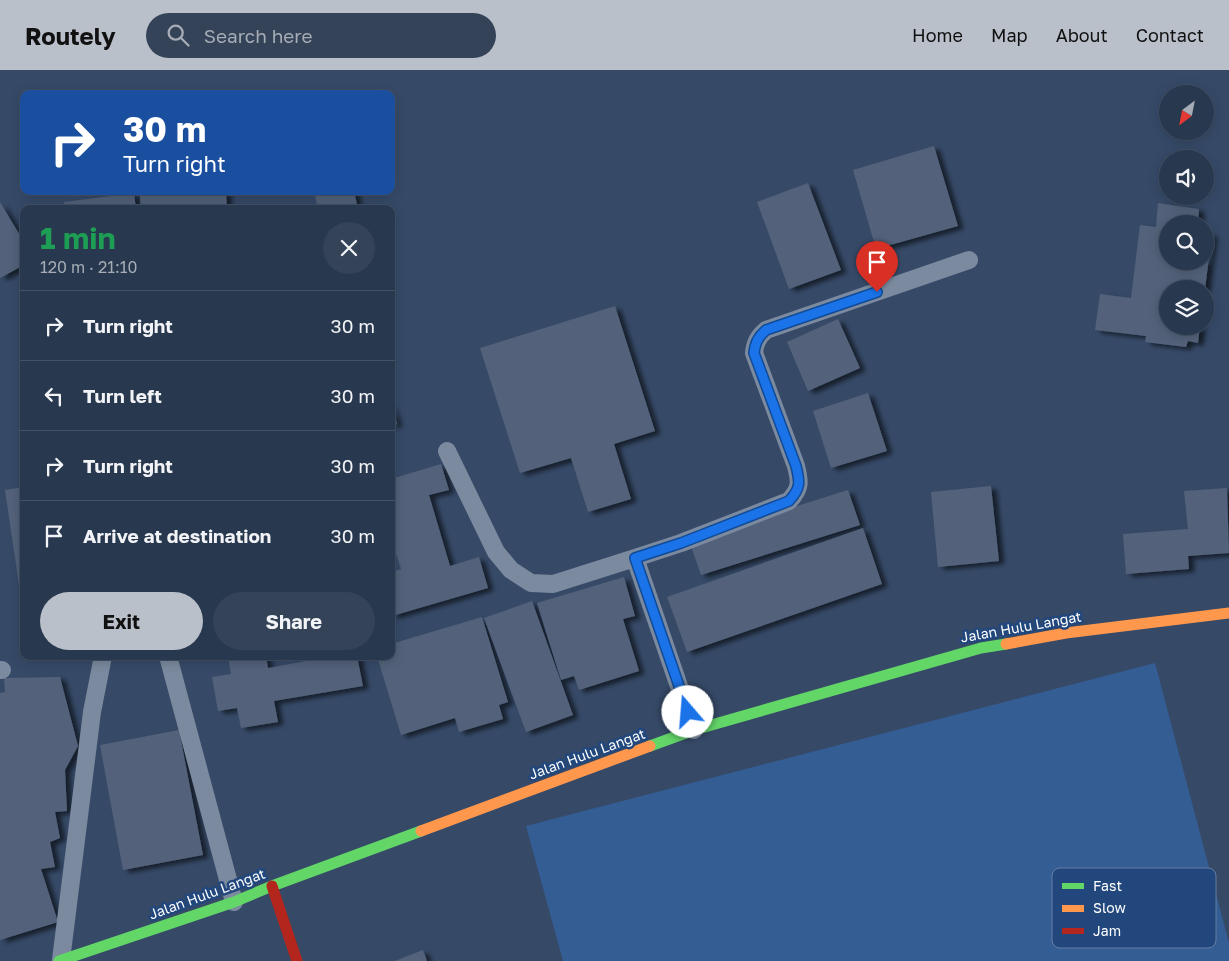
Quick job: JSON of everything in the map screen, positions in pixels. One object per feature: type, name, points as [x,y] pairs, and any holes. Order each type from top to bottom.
[{"type":"street","name":"Jalan Hulu Langat","points":[[60,961],[234,902],[272,886],[694,730],[980,648],[1066,633],[1229,613]]},
{"type":"street","points":[[272,886],[297,961]]},
{"type":"lane","points":[[447,451],[496,552],[511,570],[531,583],[553,584],[681,543],[789,501],[797,492],[800,480],[796,466],[754,353],[754,346],[758,337],[766,330],[970,260]]},
{"type":"lane","points":[[635,558],[694,730]]},
{"type":"lane","points":[[60,961],[92,712],[102,660]]},
{"type":"lane","points":[[169,660],[234,902]]},
{"type":"shaded area","points":[[1155,663],[1209,868],[1052,868],[1052,948],[1216,948],[1216,894],[1229,943],[1229,961],[563,961],[526,826]]},
{"type":"building","points":[[934,146],[958,226],[876,249],[853,170]]},
{"type":"building","points":[[808,183],[841,270],[789,289],[757,202]]},
{"type":"building","points":[[118,195],[134,195],[136,205],[64,205],[64,202]]},
{"type":"building","points":[[226,195],[227,205],[141,205],[140,196]]},
{"type":"building","points":[[315,195],[355,195],[357,205],[317,205]]},
{"type":"building","points":[[0,202],[20,235],[20,267],[0,278]]},
{"type":"building","points":[[1158,203],[1159,205],[1199,209],[1199,215],[1159,215],[1159,270],[1207,270],[1206,280],[1159,280],[1159,335],[1199,335],[1198,343],[1188,341],[1186,347],[1145,342],[1146,336],[1095,330],[1100,294],[1131,298],[1140,225],[1156,227]]},
{"type":"building","points":[[615,306],[655,431],[614,444],[631,499],[588,512],[571,458],[520,473],[480,348]]},
{"type":"building","points":[[838,319],[860,368],[808,391],[787,342]]},
{"type":"building","points":[[868,393],[887,451],[831,468],[813,411]]},
{"type":"building","points":[[441,464],[449,490],[429,495],[450,566],[479,557],[488,588],[395,615],[395,571],[401,569],[395,550],[395,478]]},
{"type":"building","points":[[991,486],[999,561],[938,567],[931,492]]},
{"type":"building","points":[[20,488],[19,585],[5,490]]},
{"type":"building","points":[[1227,488],[1229,553],[1188,556],[1189,569],[1126,574],[1123,534],[1188,529],[1184,491]]},
{"type":"building","points":[[848,490],[860,525],[701,575],[689,540]]},
{"type":"building","points":[[863,528],[882,584],[687,652],[667,597]]},
{"type":"building","points":[[624,577],[635,616],[623,619],[639,671],[579,690],[574,676],[561,680],[537,603]]},
{"type":"building","points":[[532,601],[573,715],[526,732],[484,618]]},
{"type":"building","points":[[482,617],[508,702],[499,705],[503,719],[459,732],[455,718],[401,735],[378,660],[395,660],[395,643]]},
{"type":"building","points":[[229,660],[267,660],[268,668],[311,660],[358,660],[363,686],[274,701],[278,722],[241,728],[237,708],[218,711],[212,677],[231,674]]},
{"type":"building","points":[[60,677],[78,746],[65,770],[67,811],[55,812],[60,838],[50,842],[55,867],[41,869],[58,922],[0,940],[0,693],[5,692],[4,678]]},
{"type":"building","points":[[179,730],[203,855],[123,870],[100,745]]},
{"type":"building","points":[[423,950],[427,961],[395,961]]},
{"type":"traffic: fast","points":[[650,746],[694,730],[981,648],[1006,644]]},
{"type":"traffic: fast","points":[[59,961],[234,902],[421,831]]},
{"type":"traffic: slow","points":[[1006,644],[1066,633],[1229,613]]},
{"type":"traffic: slow","points":[[421,831],[650,746]]},
{"type":"traffic: jam","points":[[272,886],[297,961]]},
{"type":"route","points":[[688,712],[635,558],[681,543],[789,501],[797,492],[800,480],[754,353],[754,346],[758,337],[766,330],[877,292]]}]
